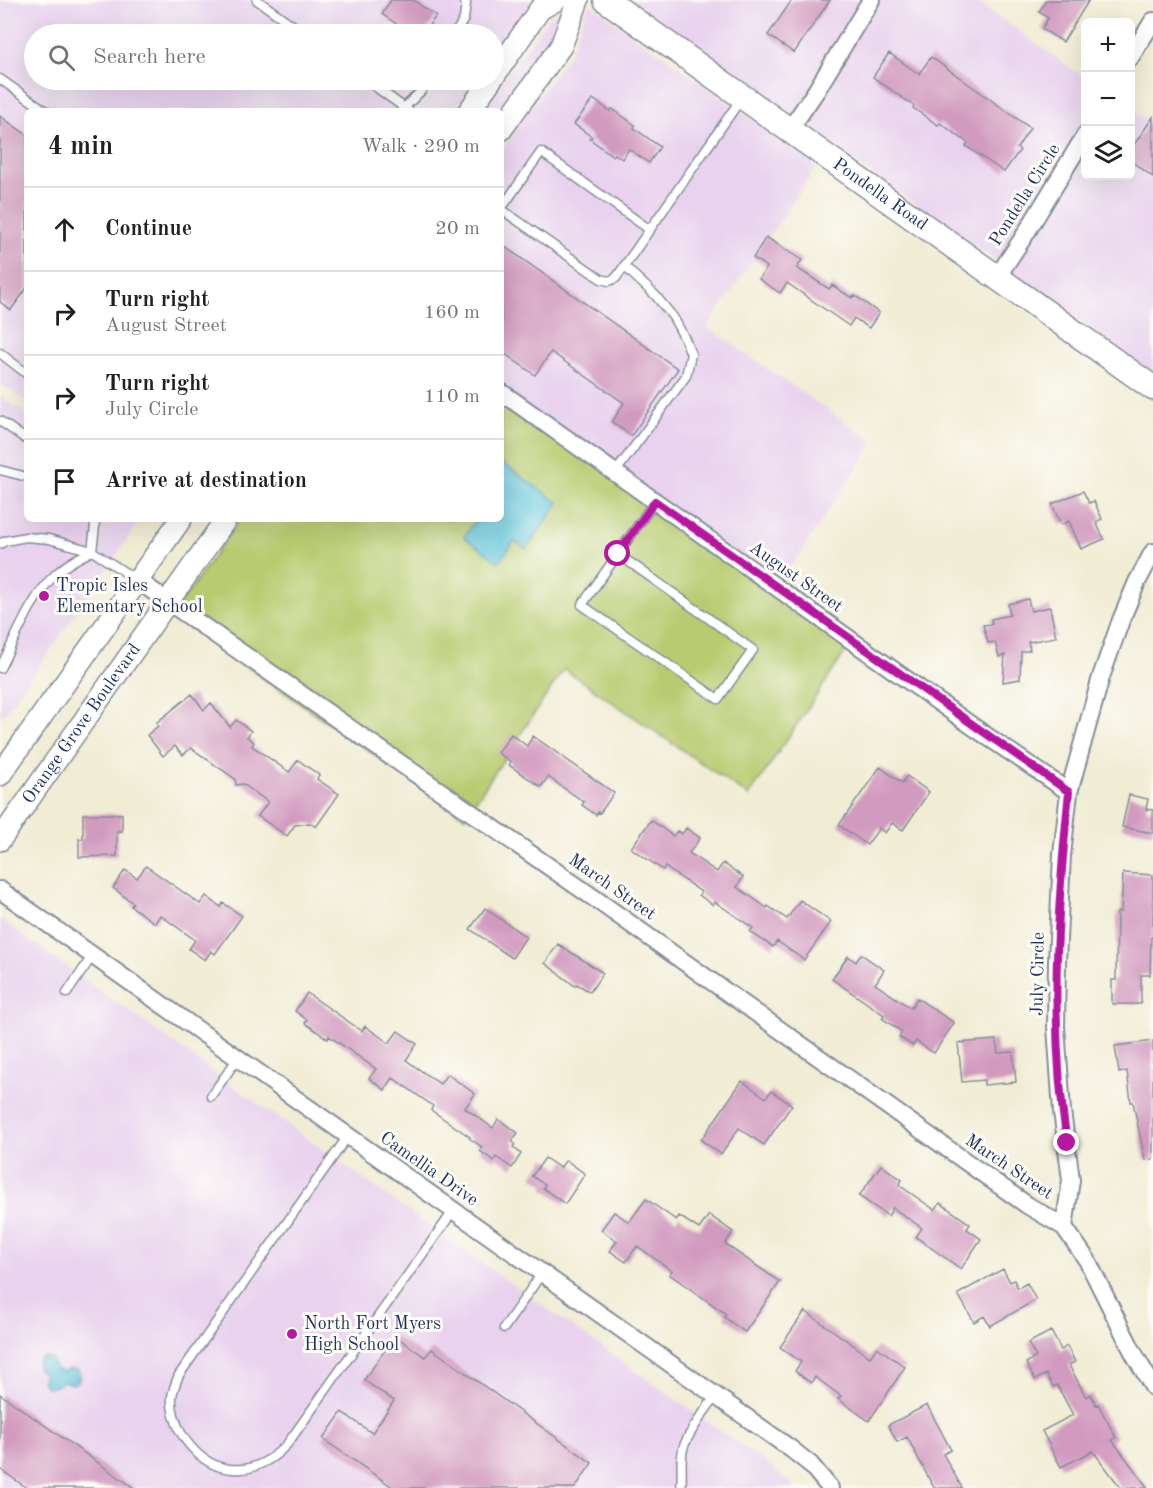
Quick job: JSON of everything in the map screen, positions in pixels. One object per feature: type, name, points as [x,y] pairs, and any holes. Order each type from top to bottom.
[{"type":"main road","name":"Pondella Road","points":[[606,0],[1153,388]]},
{"type":"street","points":[[504,61],[540,9],[556,0]]},
{"type":"street","points":[[504,126],[561,46],[578,0]]},
{"type":"street","points":[[790,129],[816,91],[866,2]]},
{"type":"street","points":[[1135,51],[1153,21]]},
{"type":"street","points":[[471,108],[484,90]]},
{"type":"street","name":"Pondella Circle","points":[[997,277],[1081,142]]},
{"type":"street","name":"August Street","points":[[504,394],[1069,792]]},
{"type":"street","name":"Orange Grove Boulevard","points":[[0,775],[179,522]]},
{"type":"street","name":"Orange Grove Boulevard","points":[[0,840],[224,522]]},
{"type":"street","name":"July Circle","points":[[1065,1227],[1071,1180],[1062,1111],[1056,1027],[1056,962],[1062,855],[1069,792],[1101,676],[1121,620],[1153,552]]},
{"type":"street","name":"March Street","points":[[137,580],[604,904],[1027,1205],[1065,1227]]},
{"type":"street","name":"Camellia Drive","points":[[0,890],[791,1449],[810,1464],[830,1488]]},
{"type":"street","points":[[1065,1227],[1087,1260],[1133,1353],[1153,1387]]},
{"type":"lane","points":[[257,0],[291,24]]},
{"type":"lane","points":[[461,24],[466,3],[463,0]]},
{"type":"lane","points":[[0,79],[42,108]]},
{"type":"lane","points":[[379,90],[402,108]]},
{"type":"lane","points":[[407,108],[422,90]]},
{"type":"lane","points":[[504,211],[601,279],[609,281],[616,278],[743,97]]},
{"type":"lane","points":[[504,205],[541,152],[650,230]]},
{"type":"lane","points":[[615,473],[686,376],[691,354],[673,317],[655,295],[624,266]]},
{"type":"lane","points":[[0,353],[24,372]]},
{"type":"lane","points":[[0,421],[24,438]]},
{"type":"lane","points":[[0,470],[24,476]]},
{"type":"lane","points":[[618,554],[753,650],[718,699],[582,605],[655,501]]},
{"type":"lane","points":[[93,551],[94,522]]},
{"type":"lane","points":[[0,544],[4,541],[26,537],[49,539],[93,551],[137,580]]},
{"type":"lane","points":[[0,669],[30,609],[45,586],[57,572],[93,551]]},
{"type":"lane","points":[[67,993],[93,955]]},
{"type":"lane","points":[[211,1096],[238,1058]]},
{"type":"lane","points":[[348,1136],[177,1381],[172,1399],[178,1428],[193,1450],[204,1459],[217,1466],[242,1469],[266,1462],[278,1455],[454,1210]]},
{"type":"lane","points":[[504,1328],[542,1273]]},
{"type":"lane","points":[[681,1488],[683,1450],[688,1438],[716,1395]]},
{"type":"shaded area","points":[[0,0],[535,0],[504,43],[504,24],[24,24],[24,90],[470,90],[457,108],[24,108],[24,400],[0,383]]},
{"type":"shaded area","points":[[627,0],[974,0],[1081,75],[1081,180],[1135,180],[1135,112],[1153,125],[1153,373]]},
{"type":"shaded area","points":[[589,3],[818,165],[707,327],[874,442],[778,586],[504,399],[504,146],[570,52]]},
{"type":"shaded area","points":[[563,9],[551,41],[503,108],[484,108],[497,90],[504,90],[504,80],[548,18]]},
{"type":"shaded area","name":"Tropic Isles Elementary School","points":[[0,396],[24,413],[24,522],[139,522],[0,719]]},
{"type":"shaded area","name":"North Fort Myers High School","points":[[0,919],[770,1466],[796,1488],[0,1488]]},
{"type":"green space","points":[[504,399],[855,638],[749,796],[564,669],[465,817],[172,615],[238,522],[504,522]]},
{"type":"water","points":[[504,464],[559,503],[526,549],[514,541],[499,562],[464,537],[474,522],[504,522]]},
{"type":"water","points":[[41,1358],[51,1359],[58,1371],[78,1370],[80,1375],[78,1381],[73,1384],[63,1381],[54,1387],[46,1387],[43,1383],[44,1373],[38,1369],[37,1363]]},
{"type":"building","points":[[391,0],[413,0],[436,16],[430,24],[396,24],[382,14]]},
{"type":"building","points":[[792,0],[830,0],[794,53],[768,35]]},
{"type":"building","points":[[1046,0],[1089,0],[1063,42],[1042,29],[1048,18],[1039,12]]},
{"type":"building","points":[[889,53],[919,74],[931,57],[1030,128],[1017,148],[1020,150],[1004,172],[966,146],[968,143],[940,123],[938,125],[913,108],[914,106],[873,77]]},
{"type":"building","points":[[593,99],[635,125],[634,128],[660,147],[649,163],[629,149],[622,159],[615,154],[613,156],[574,124]]},
{"type":"building","points":[[0,116],[24,133],[24,292],[11,310],[0,302]]},
{"type":"building","points":[[1153,117],[1153,177],[1135,164],[1135,143]]},
{"type":"building","points":[[766,237],[802,260],[797,268],[829,289],[832,285],[852,298],[854,295],[879,313],[869,328],[854,318],[849,326],[787,283],[780,293],[759,279],[767,267],[753,258]]},
{"type":"building","points":[[504,246],[678,369],[631,436],[612,422],[624,403],[551,352],[535,375],[504,353]]},
{"type":"building","points":[[1083,491],[1089,503],[1094,501],[1102,519],[1096,522],[1104,539],[1081,549],[1069,521],[1061,525],[1052,504]]},
{"type":"building","points":[[1028,599],[1031,611],[1050,607],[1056,637],[1028,642],[1030,650],[1021,652],[1020,679],[1003,682],[1005,655],[999,657],[995,642],[988,643],[983,625],[992,624],[991,619],[1010,615],[1008,604]]},
{"type":"building","points":[[192,694],[204,710],[211,703],[230,727],[236,720],[251,731],[247,737],[254,742],[252,746],[289,772],[298,760],[319,775],[317,779],[339,794],[316,827],[310,823],[295,825],[287,836],[258,816],[268,802],[243,784],[236,785],[235,779],[191,748],[183,755],[175,746],[163,756],[147,735],[158,726],[156,723]]},
{"type":"building","points":[[511,734],[527,746],[533,736],[614,793],[600,813],[596,815],[582,805],[584,802],[548,777],[541,787],[509,765],[511,762],[498,753]]},
{"type":"building","points":[[880,767],[902,783],[907,776],[929,792],[903,830],[892,823],[885,833],[879,828],[867,845],[839,825]]},
{"type":"building","points":[[1129,795],[1148,799],[1146,809],[1153,810],[1153,833],[1122,827]]},
{"type":"building","points":[[83,814],[122,814],[122,831],[117,831],[117,856],[79,857],[79,839],[83,839]]},
{"type":"building","points":[[651,820],[673,836],[677,831],[682,834],[686,828],[700,838],[689,853],[717,872],[723,863],[743,877],[737,887],[767,908],[768,906],[787,919],[800,900],[831,922],[804,960],[777,941],[773,947],[750,932],[753,928],[715,902],[713,905],[699,895],[701,892],[665,867],[663,870],[631,848]]},
{"type":"building","points":[[146,866],[200,904],[206,896],[221,907],[223,903],[242,916],[215,954],[211,951],[205,960],[189,949],[195,940],[160,915],[155,923],[131,906],[133,903],[113,888],[125,870],[137,878]]},
{"type":"building","points":[[1123,873],[1153,875],[1153,937],[1151,937],[1150,975],[1141,975],[1141,1004],[1112,1004],[1112,980],[1116,980],[1117,912],[1121,912]]},
{"type":"building","points":[[485,908],[526,937],[512,958],[470,929]]},
{"type":"building","points":[[558,944],[603,973],[590,992],[577,984],[575,986],[545,963]]},
{"type":"building","points":[[861,954],[884,970],[875,984],[911,1008],[917,998],[954,1023],[934,1053],[916,1041],[913,1046],[899,1037],[902,1032],[882,1018],[884,1015],[832,979],[848,956],[856,962]]},
{"type":"building","points":[[307,993],[362,1031],[365,1026],[389,1043],[398,1031],[417,1044],[406,1060],[440,1084],[447,1074],[475,1094],[465,1108],[493,1128],[498,1119],[518,1133],[512,1141],[515,1144],[513,1147],[521,1154],[512,1168],[496,1157],[494,1161],[480,1151],[482,1147],[431,1110],[433,1106],[393,1078],[385,1090],[369,1078],[376,1069],[329,1036],[328,1039],[305,1023],[307,1020],[295,1011]]},
{"type":"building","points":[[996,1040],[998,1053],[1013,1052],[1016,1082],[984,1085],[984,1080],[962,1082],[958,1043]]},
{"type":"building","points":[[1153,1041],[1153,1159],[1145,1160],[1133,1102],[1131,1102],[1127,1071],[1119,1073],[1115,1046]]},
{"type":"building","points":[[742,1081],[766,1098],[771,1091],[792,1105],[764,1145],[739,1128],[721,1154],[701,1140]]},
{"type":"building","points":[[545,1158],[560,1168],[566,1160],[585,1174],[565,1204],[543,1188],[545,1185],[532,1176]]},
{"type":"building","points":[[881,1165],[902,1180],[899,1185],[935,1210],[940,1203],[970,1224],[967,1229],[981,1239],[961,1269],[916,1237],[922,1228],[893,1208],[888,1216],[859,1196]]},
{"type":"building","points":[[646,1199],[676,1220],[679,1216],[699,1229],[709,1215],[733,1232],[725,1244],[780,1282],[745,1332],[724,1317],[726,1314],[669,1274],[672,1271],[637,1246],[626,1262],[610,1251],[617,1241],[601,1230],[614,1212],[629,1222]]},
{"type":"building","points":[[1003,1269],[1010,1282],[1014,1280],[1018,1288],[1027,1283],[1036,1300],[990,1326],[984,1316],[974,1322],[958,1294]]},
{"type":"building","points":[[805,1311],[870,1357],[877,1347],[905,1367],[869,1421],[838,1399],[841,1396],[815,1377],[811,1383],[795,1371],[801,1362],[780,1347]]},
{"type":"building","points":[[1051,1331],[1061,1350],[1067,1346],[1075,1362],[1069,1365],[1086,1397],[1091,1394],[1096,1405],[1098,1404],[1116,1438],[1112,1440],[1148,1488],[1121,1488],[1093,1451],[1061,1467],[1042,1431],[1073,1415],[1057,1385],[1053,1387],[1046,1374],[1035,1380],[1026,1363],[1036,1357],[1028,1343]]},
{"type":"building","points":[[395,1336],[425,1357],[432,1349],[592,1463],[575,1488],[394,1488],[323,1439],[342,1412],[372,1433],[394,1401],[364,1380]]},
{"type":"building","points":[[0,1394],[134,1488],[27,1488],[0,1469]]},
{"type":"building","points":[[927,1405],[951,1450],[943,1454],[962,1488],[934,1488],[907,1437],[897,1442],[888,1425]]},
{"type":"place","name":"Tropic Isles Elementary School","points":[[44,596]]},
{"type":"place","name":"North Fort Myers High School","points":[[292,1334]]},
{"type":"route","points":[[618,554],[655,501],[1069,792],[1062,855],[1056,962],[1056,1027],[1062,1111],[1067,1143]]}]
